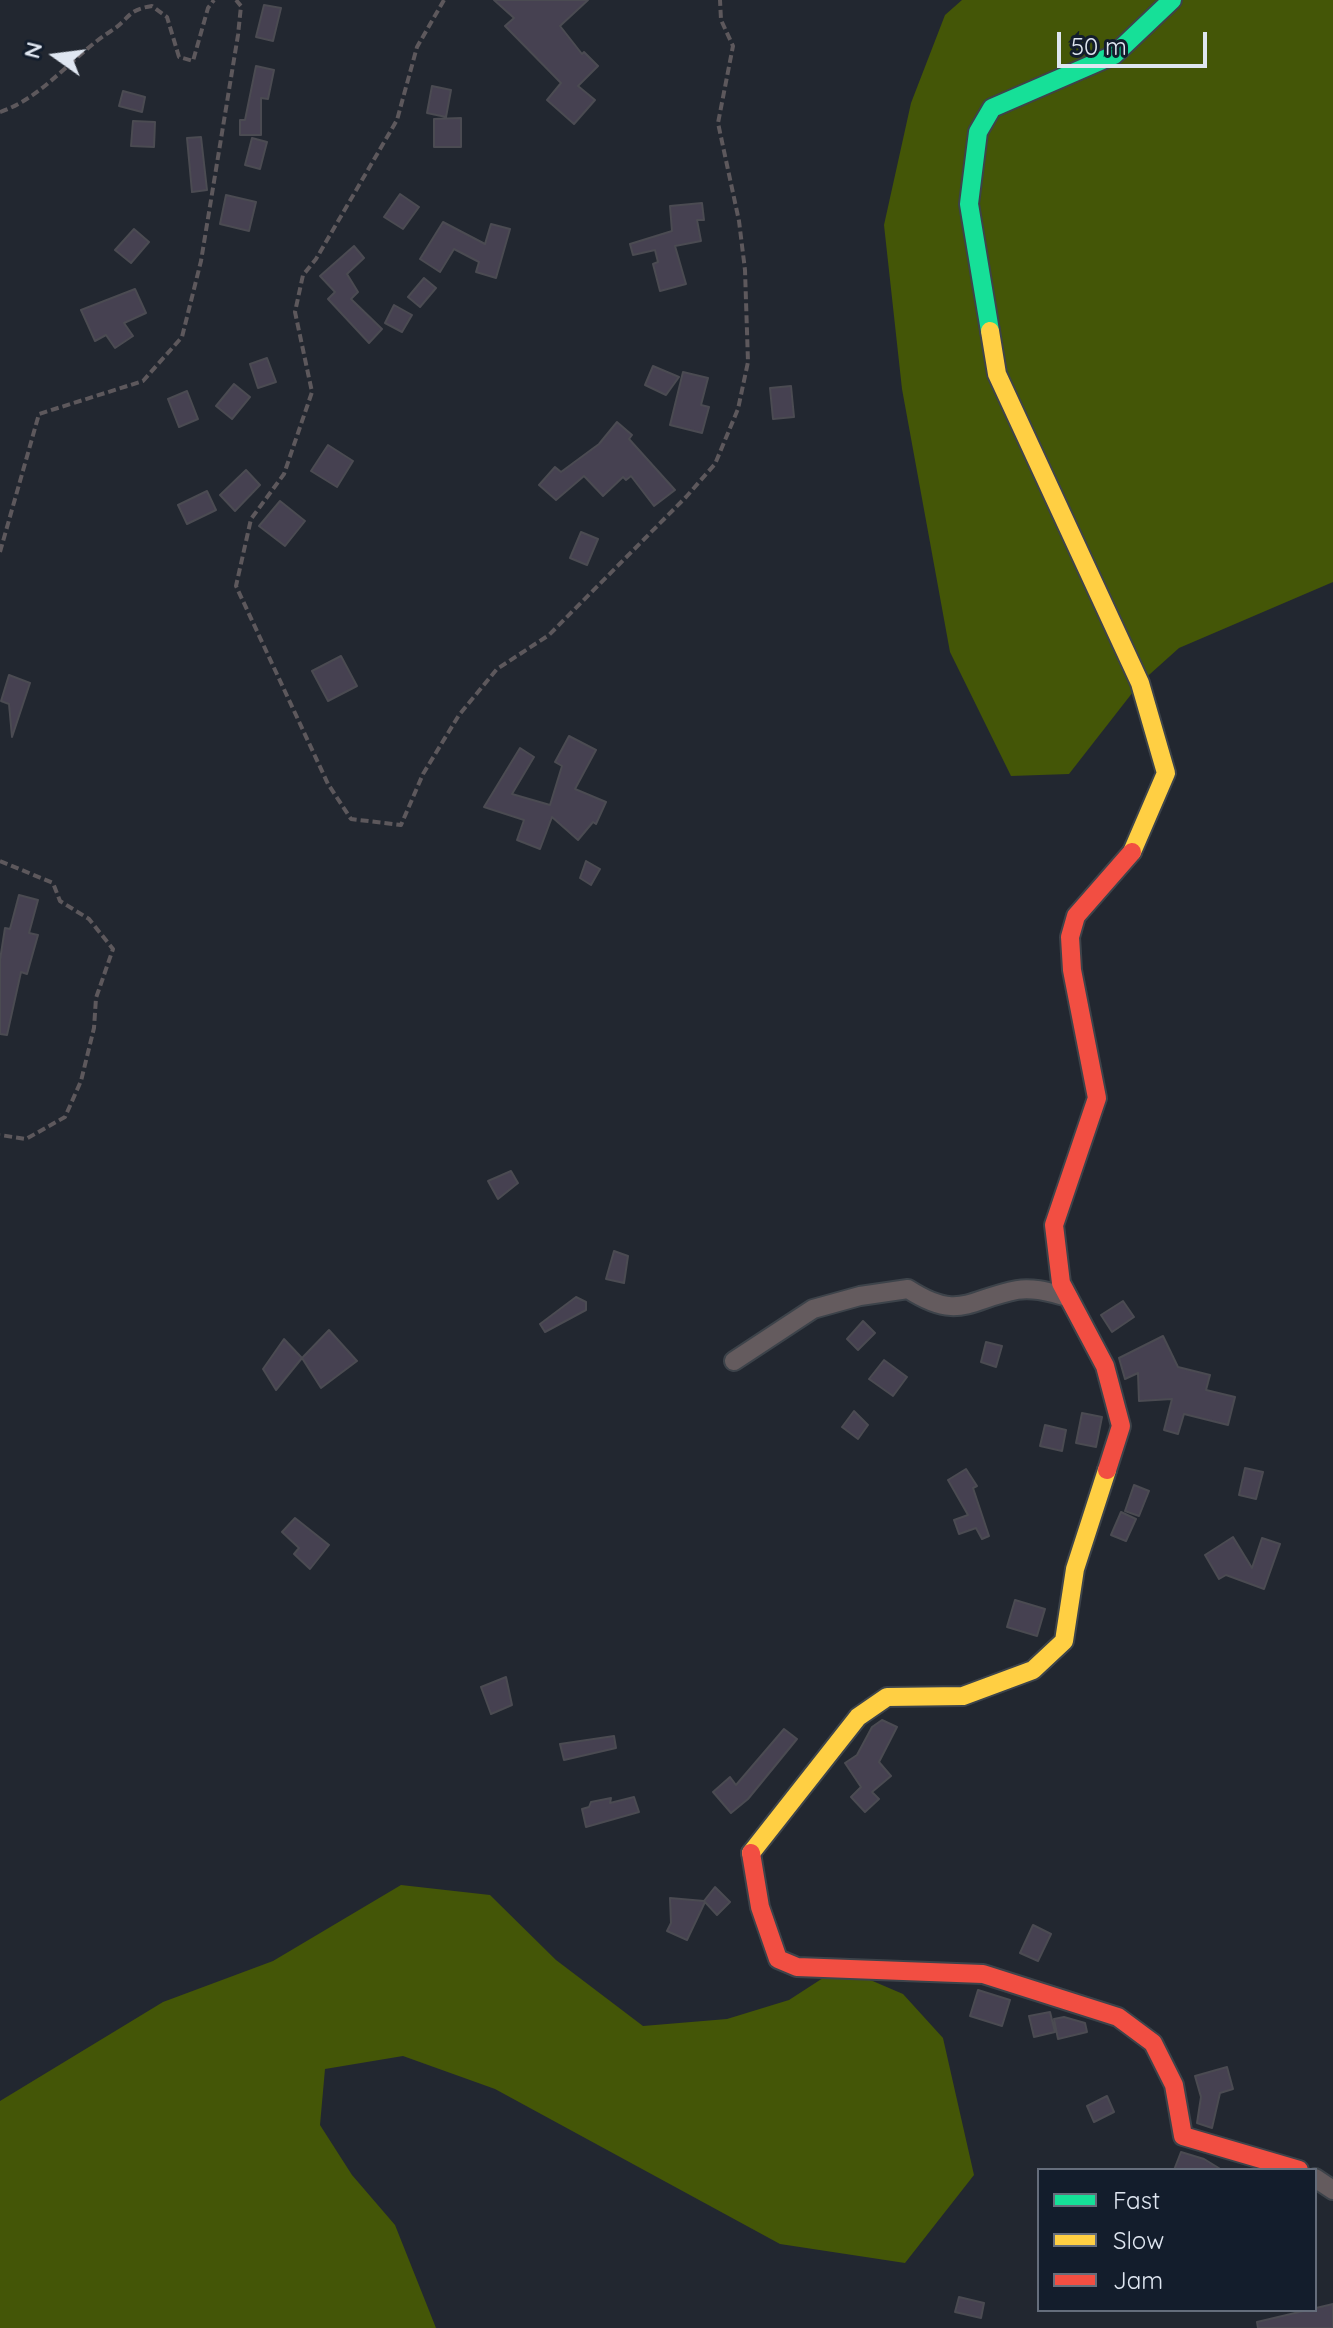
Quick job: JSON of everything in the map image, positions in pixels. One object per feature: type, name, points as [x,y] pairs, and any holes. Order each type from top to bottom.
[{"type":"street","points":[[1172,0],[1114,55],[992,108],[978,132],[969,204],[997,374],[1140,683],[1166,773],[1136,847],[1076,916],[1070,937],[1072,970],[1097,1098],[1054,1225],[1061,1283],[1105,1366],[1121,1426],[1075,1569],[1064,1641],[1033,1670],[963,1696],[887,1697],[858,1717],[755,1840],[750,1850],[760,1907],[778,1959],[797,1967],[983,1974],[1118,2017],[1153,2043],[1174,2085],[1183,2136],[1292,2168]]},
{"type":"street","points":[[734,1361],[813,1309],[860,1296],[908,1289],[927,1302],[954,1307],[984,1303],[1018,1290],[1068,1297]]},
{"type":"path","points":[[0,112],[19,105],[50,82],[88,46],[114,29],[131,9],[152,6],[167,17],[179,57],[193,61],[208,8],[214,0]]},
{"type":"path","points":[[0,552],[39,414],[143,381],[182,337],[201,261],[238,35],[241,6],[236,0]]},
{"type":"path","points":[[444,0],[417,47],[397,120],[316,259],[303,275],[295,312],[312,392],[284,474],[251,519],[236,586],[328,784],[351,819],[369,824],[401,825],[423,774],[459,715],[497,669],[549,635],[670,514],[715,464],[733,423],[748,362],[740,233],[718,123],[733,46],[721,20],[720,0]]},
{"type":"path","points":[[0,861],[53,883],[60,901],[89,919],[113,949],[96,998],[94,1028],[81,1081],[65,1117],[26,1139],[0,1135]]},
{"type":"green space","points":[[962,0],[1333,0],[1333,582],[1179,648],[1140,683],[1069,774],[1011,776],[950,652],[902,389],[884,225],[911,103],[945,15]]},
{"type":"green space","points":[[401,1885],[490,1895],[556,1960],[643,2026],[727,2019],[789,2000],[840,1967],[903,1994],[943,2038],[974,2175],[905,2263],[780,2244],[495,2089],[403,2056],[325,2069],[320,2125],[352,2175],[395,2225],[436,2328],[0,2328],[0,2101],[163,2002],[273,1961]]},
{"type":"building","points":[[494,0],[588,0],[560,26],[582,54],[584,52],[598,66],[578,86],[595,100],[574,124],[547,100],[561,83],[505,26],[514,18]]},
{"type":"building","points":[[264,5],[281,8],[273,41],[256,37]]},
{"type":"building","points":[[256,66],[274,70],[268,99],[261,98],[261,135],[240,135],[240,120],[245,120]]},
{"type":"building","points":[[432,86],[451,90],[446,117],[427,113]]},
{"type":"building","points":[[123,91],[145,97],[142,112],[119,106]]},
{"type":"building","points":[[461,118],[461,147],[434,147],[434,119]]},
{"type":"building","points":[[133,121],[155,122],[154,147],[131,146]]},
{"type":"building","points":[[201,137],[207,190],[192,192],[187,138]]},
{"type":"building","points":[[252,138],[267,142],[260,169],[245,165]]},
{"type":"building","points":[[400,194],[419,207],[403,229],[384,217]]},
{"type":"building","points":[[226,195],[256,202],[249,231],[220,224]]},
{"type":"building","points":[[702,203],[704,220],[697,220],[701,241],[675,246],[686,284],[660,291],[653,264],[658,262],[655,250],[633,255],[630,244],[672,231],[670,206]]},
{"type":"building","points":[[443,222],[485,244],[491,224],[510,229],[496,278],[476,272],[479,262],[454,249],[440,272],[420,259]]},
{"type":"building","points":[[134,229],[149,242],[131,263],[115,250]]},
{"type":"building","points":[[354,246],[364,258],[347,274],[358,292],[351,299],[382,329],[369,343],[328,299],[335,292],[320,276]]},
{"type":"building","points":[[424,278],[436,288],[420,307],[408,297]]},
{"type":"building","points":[[135,289],[146,313],[124,323],[133,336],[115,348],[106,335],[95,341],[81,310]]},
{"type":"building","points":[[394,305],[412,315],[402,332],[385,323]]},
{"type":"building","points":[[267,358],[276,382],[258,388],[250,364]]},
{"type":"building","points":[[653,366],[679,377],[666,395],[645,385]]},
{"type":"building","points":[[683,372],[708,378],[701,405],[709,407],[702,433],[670,425]]},
{"type":"building","points":[[234,384],[250,397],[232,419],[216,406]]},
{"type":"building","points":[[791,386],[794,417],[773,419],[770,388]]},
{"type":"building","points":[[187,391],[198,419],[179,427],[168,399]]},
{"type":"building","points":[[617,422],[632,435],[629,439],[675,490],[654,506],[631,476],[626,480],[623,477],[603,496],[584,476],[556,500],[539,485],[555,467],[561,472],[599,444]]},
{"type":"building","points":[[328,445],[353,461],[337,487],[311,471]]},
{"type":"building","points":[[246,470],[260,485],[235,511],[220,495]]},
{"type":"building","points":[[207,491],[216,510],[187,524],[178,505]]},
{"type":"building","points":[[280,501],[305,521],[285,546],[259,526]]},
{"type":"building","points":[[581,532],[598,539],[587,565],[570,558]]},
{"type":"building","points":[[341,656],[357,686],[328,701],[312,671]]},
{"type":"building","points":[[9,675],[30,683],[12,737],[9,704],[1,701]]},
{"type":"building","points":[[569,736],[596,750],[575,789],[606,802],[596,824],[593,822],[578,840],[552,817],[540,849],[517,840],[524,820],[484,807],[520,748],[534,757],[512,794],[550,805],[562,766],[555,762]]},
{"type":"building","points":[[586,861],[600,869],[591,885],[580,878]]},
{"type":"building","points":[[19,895],[38,900],[29,933],[38,935],[27,974],[21,972],[7,1035],[0,1034],[0,960],[5,928],[10,929]]},
{"type":"building","points":[[511,1171],[518,1183],[498,1199],[488,1181]]},
{"type":"building","points":[[614,1251],[628,1256],[624,1283],[606,1279]]},
{"type":"building","points":[[576,1297],[586,1302],[586,1310],[545,1332],[540,1324]]},
{"type":"building","points":[[1123,1301],[1134,1317],[1112,1332],[1101,1315]]},
{"type":"building","points":[[863,1321],[875,1333],[858,1350],[847,1339]]},
{"type":"building","points":[[329,1330],[357,1361],[321,1388],[302,1358]]},
{"type":"building","points":[[1163,1336],[1178,1367],[1210,1375],[1206,1390],[1235,1397],[1228,1425],[1184,1414],[1178,1434],[1164,1430],[1172,1399],[1139,1401],[1138,1373],[1125,1379],[1119,1358]]},
{"type":"building","points":[[284,1339],[302,1358],[276,1390],[263,1369]]},
{"type":"building","points":[[986,1342],[1002,1346],[996,1367],[981,1362]]},
{"type":"building","points":[[884,1360],[907,1377],[893,1396],[869,1379]]},
{"type":"building","points":[[854,1411],[868,1425],[858,1439],[842,1427]]},
{"type":"building","points":[[1082,1413],[1102,1417],[1096,1447],[1076,1443]]},
{"type":"building","points":[[1045,1425],[1066,1430],[1062,1451],[1040,1446]]},
{"type":"building","points":[[1245,1468],[1263,1472],[1256,1499],[1239,1495]]},
{"type":"building","points":[[966,1469],[977,1486],[973,1488],[989,1536],[982,1539],[976,1528],[959,1534],[954,1520],[968,1515],[948,1480]]},
{"type":"building","points":[[1134,1485],[1149,1491],[1139,1516],[1125,1511]]},
{"type":"building","points":[[1121,1512],[1136,1519],[1126,1541],[1111,1535]]},
{"type":"building","points":[[295,1518],[329,1545],[310,1569],[294,1554],[299,1548],[282,1532]]},
{"type":"building","points":[[1233,1537],[1252,1568],[1262,1538],[1280,1544],[1264,1589],[1226,1575],[1219,1579],[1205,1555]]},
{"type":"building","points":[[1015,1600],[1045,1609],[1037,1636],[1007,1627]]},
{"type":"building","points":[[506,1677],[512,1705],[491,1714],[481,1687]]},
{"type":"building","points":[[882,1720],[897,1727],[879,1762],[891,1776],[872,1792],[879,1799],[865,1812],[851,1797],[861,1787],[845,1763],[857,1755],[872,1727]]},
{"type":"building","points":[[784,1729],[797,1739],[748,1799],[731,1813],[713,1792],[730,1777],[736,1785]]},
{"type":"building","points":[[614,1736],[616,1748],[564,1760],[560,1744]]},
{"type":"building","points":[[634,1797],[639,1812],[586,1827],[582,1809],[589,1807],[591,1802],[611,1798],[610,1803]]},
{"type":"building","points":[[715,1887],[730,1902],[717,1915],[705,1902],[687,1940],[667,1931],[671,1923],[670,1898],[704,1901]]},
{"type":"building","points":[[1033,1925],[1051,1934],[1038,1961],[1020,1953]]},
{"type":"building","points":[[978,1990],[1010,2000],[1002,2026],[970,2016]]},
{"type":"building","points":[[1050,2012],[1055,2032],[1034,2037],[1029,2016]]},
{"type":"building","points":[[1064,2017],[1085,2023],[1087,2032],[1058,2039],[1054,2019]]},
{"type":"building","points":[[1227,2067],[1233,2089],[1220,2093],[1212,2128],[1197,2123],[1201,2097],[1195,2076]]},
{"type":"building","points":[[1107,2096],[1114,2112],[1094,2122],[1087,2106]]},
{"type":"building","points":[[1181,2152],[1204,2159],[1219,2168],[1175,2168]]},
{"type":"building","points":[[959,2297],[984,2303],[981,2318],[955,2312]]},
{"type":"building","points":[[1333,2304],[1333,2328],[1258,2328],[1257,2322],[1299,2312],[1317,2312],[1317,2308]]},
{"type":"traffic: fast","points":[[990,331],[969,204],[978,132],[992,108],[1114,55],[1172,0]]},
{"type":"traffic: slow","points":[[990,331],[997,374],[1140,683],[1166,773],[1132,852]]},
{"type":"traffic: slow","points":[[751,1853],[858,1717],[887,1697],[963,1696],[1033,1670],[1064,1641],[1075,1569],[1107,1470]]},
{"type":"traffic: jam","points":[[1107,1470],[1121,1426],[1105,1366],[1061,1283],[1054,1225],[1097,1098],[1072,970],[1070,937],[1076,916],[1132,852]]},
{"type":"traffic: jam","points":[[751,1853],[760,1907],[778,1959],[797,1967],[983,1974],[1118,2017],[1153,2043],[1174,2085],[1183,2136],[1292,2168]]}]
